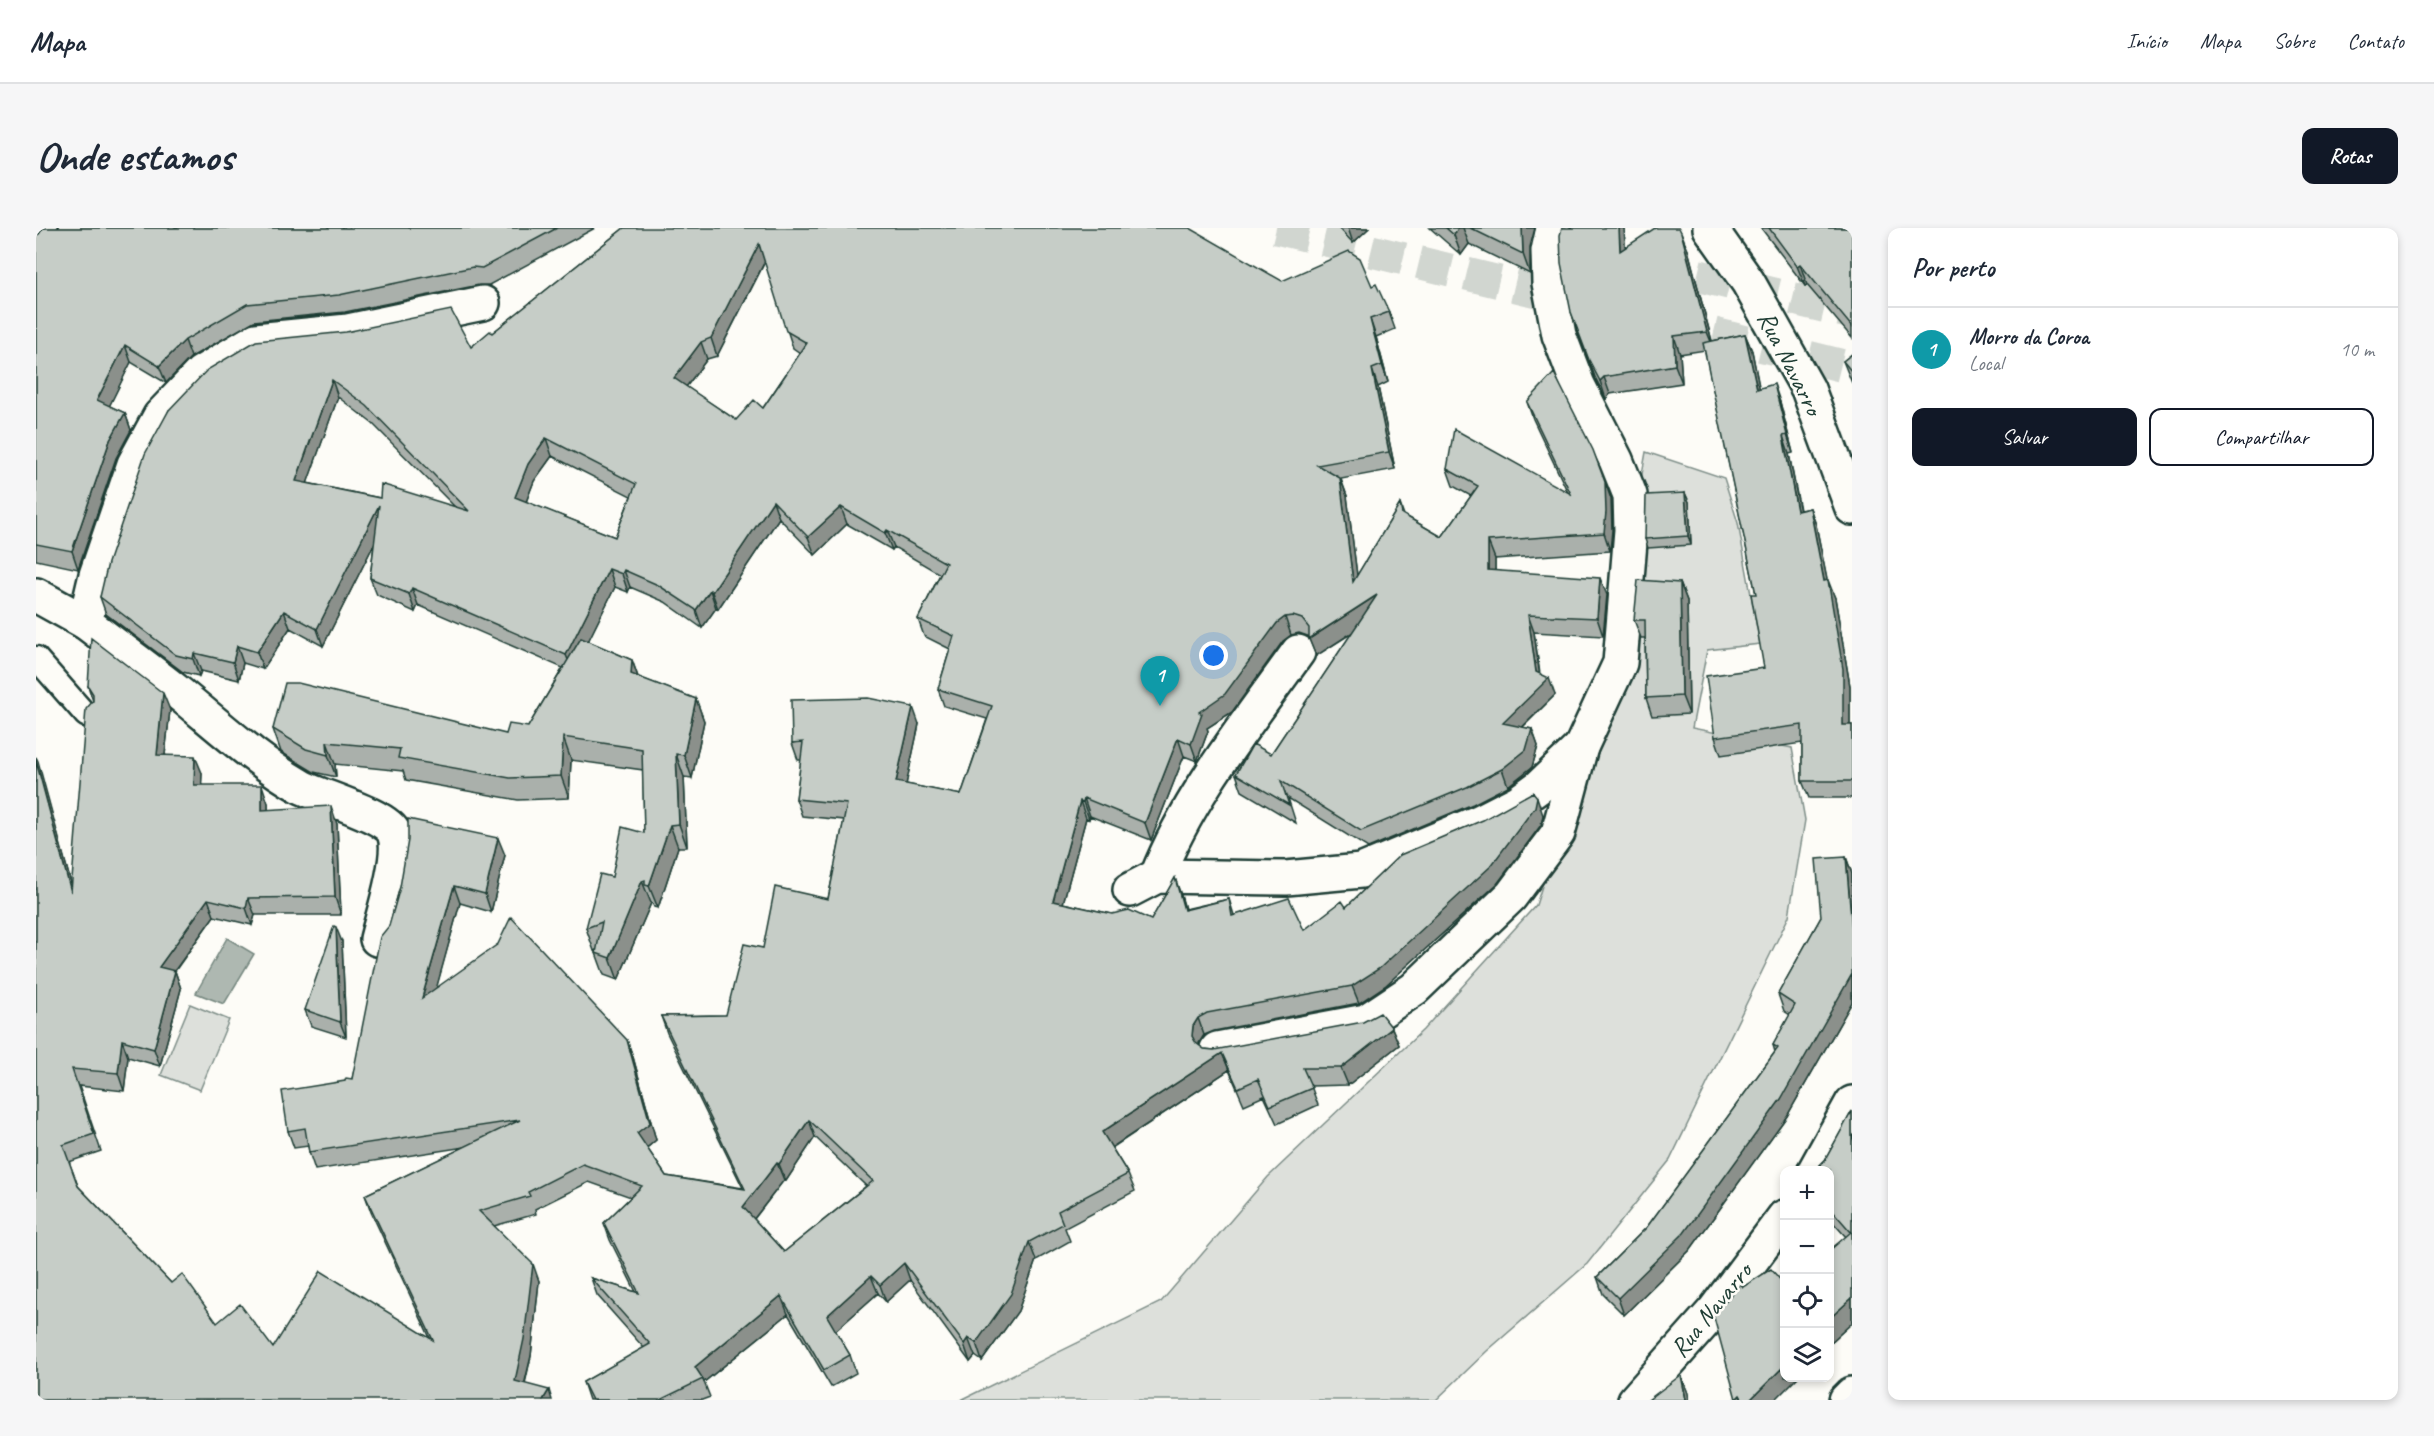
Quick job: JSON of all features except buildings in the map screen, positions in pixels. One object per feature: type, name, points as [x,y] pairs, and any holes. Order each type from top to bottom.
[{"type":"street","points":[[36,235],[40,228]]},
{"type":"street","points":[[1217,1049],[1365,1021],[1414,989],[1511,896],[1558,833],[1581,747],[1620,663],[1630,567],[1630,495],[1611,450],[1578,385],[1559,335],[1549,282],[1548,251],[1553,228]]},
{"type":"street","name":"Rua Navarro","points":[[1710,228],[1748,282],[1808,389],[1852,508]]},
{"type":"street","points":[[85,621],[96,575],[134,464],[160,416],[201,372],[256,340],[348,331],[483,303]]},
{"type":"street","points":[[36,597],[85,621],[176,691],[216,726],[286,778],[320,796],[379,818],[394,831],[398,849],[377,939]]},
{"type":"street","points":[[1298,652],[1214,769],[1168,850],[1144,883],[1286,878],[1361,871],[1480,821],[1518,802],[1540,786],[1581,747]]},
{"type":"street","points":[[1817,1166],[1852,1103]]},
{"type":"street","name":"Rua Navarro","points":[[1635,1400],[1714,1311],[1783,1220]]},
{"type":"street","points":[[1846,1400],[1852,1394]]},
{"type":"lane","points":[[36,658],[86,714]]},
{"type":"shaded area","points":[[1646,452],[1724,478],[1738,523],[1760,644],[1707,650],[1692,728],[1792,748],[1805,820],[1789,916],[1670,1160],[1587,1264],[1487,1351],[1436,1400],[961,1400],[1161,1302],[1268,1177],[1423,1030],[1536,905],[1578,772],[1618,607]]},
{"type":"shaded area","points":[[227,938],[254,954],[224,1004],[196,993]]},
{"type":"shaded area","points":[[190,1004],[229,1020],[200,1090],[161,1075]]},
{"type":"tunnel","points":[[1276,228],[1578,301]]},
{"type":"tunnel","points":[[1650,264],[1852,313]]},
{"type":"tunnel","points":[[1666,322],[1852,368]]},
{"type":"place","name":"Morro da Coroa","points":[[1160,706]]}]
